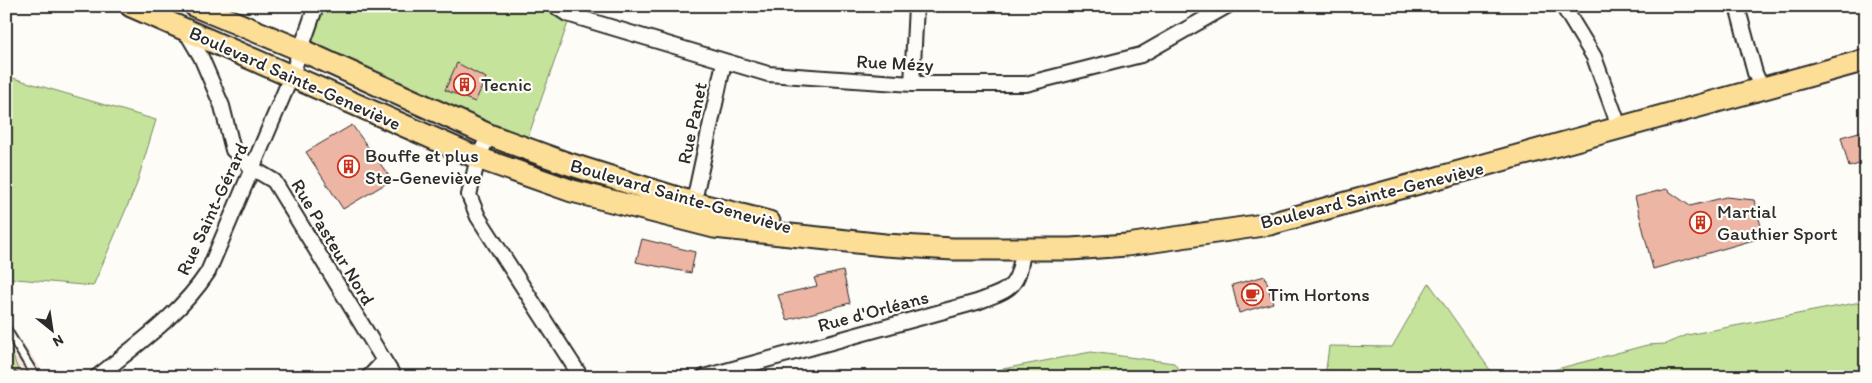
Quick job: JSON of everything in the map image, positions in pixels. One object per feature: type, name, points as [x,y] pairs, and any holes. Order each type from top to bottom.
[{"type":"main road","name":"Boulevard Sainte-Geneviève","points":[[131,6],[478,158],[572,192],[714,227],[837,240],[953,249],[1023,250],[1127,245],[1270,224],[1866,60]]},
{"type":"main road","name":"Boulevard Sainte-Geneviève","points":[[195,6],[301,50],[489,135],[566,164],[690,202],[837,240]]},
{"type":"street","name":"Rue Saint-Gérard","points":[[97,377],[154,330],[193,294],[211,266],[291,77],[316,6]]},
{"type":"street","name":"Rue Mézy","points":[[555,6],[567,14],[768,74],[912,84],[1026,84],[1141,55],[1227,6]]},
{"type":"street","points":[[912,84],[916,6]]},
{"type":"street","points":[[1563,6],[1594,57],[1620,128]]},
{"type":"street","points":[[1737,6],[1755,73],[1762,89]]},
{"type":"street","name":"Rue Pasteur Nord","points":[[184,29],[201,57],[222,106],[233,150],[252,168],[274,181],[394,377]]},
{"type":"street","name":"Rue Panet","points":[[696,192],[724,62]]},
{"type":"street","points":[[489,135],[478,158],[469,195],[478,217],[581,377]]},
{"type":"street","name":"Rue d'Orléans","points":[[704,377],[977,302],[1006,292],[1020,276],[1023,250]]},
{"type":"street","points":[[368,377],[384,362]]},
{"type":"lane","points":[[6,328],[36,377]]},
{"type":"path","points":[[6,367],[23,377]]},
{"type":"shaded area","points":[[6,315],[16,334],[47,377],[6,377]]},
{"type":"green space","points":[[317,6],[544,6],[570,17],[527,140],[305,45]]},
{"type":"green space","points":[[6,76],[156,120],[136,186],[93,286],[6,278],[6,180],[13,145],[6,143]]},
{"type":"green space","points":[[1429,283],[1495,377],[1325,377],[1329,346],[1392,347]]},
{"type":"green space","points":[[1866,301],[1866,377],[1527,377],[1647,345],[1665,344],[1687,335]]},
{"type":"green space","points":[[6,338],[21,377],[6,377]]},
{"type":"green space","points":[[1091,352],[1174,363],[1184,377],[961,377]]},
{"type":"building","name":"Tecnic","points":[[457,63],[486,78],[475,102],[445,90]]},
{"type":"building","name":"Bouffe et plus Ste-Geneviève","points":[[352,125],[392,180],[343,209],[306,152]]},
{"type":"building","points":[[1866,130],[1866,162],[1849,167],[1841,137]]},
{"type":"building","name":"Martial Gauthier Sport","points":[[1666,189],[1690,206],[1726,197],[1754,200],[1764,237],[1653,269],[1635,197]]},
{"type":"building","points":[[642,239],[695,252],[691,273],[636,262]]},
{"type":"building","points":[[843,271],[850,303],[787,320],[778,295],[817,286],[814,278]]},
{"type":"building","name":"Tim Hortons","points":[[1265,276],[1273,303],[1239,313],[1232,285]]},
{"type":"place","name":"Tecnic","points":[[465,84]]},
{"type":"place","name":"Bouffe et plus Ste-Geneviève","points":[[349,166]]},
{"type":"place","name":"Martial Gauthier Sport","points":[[1701,222]]},
{"type":"place","name":"Tim Hortons","points":[[1252,294]]}]
